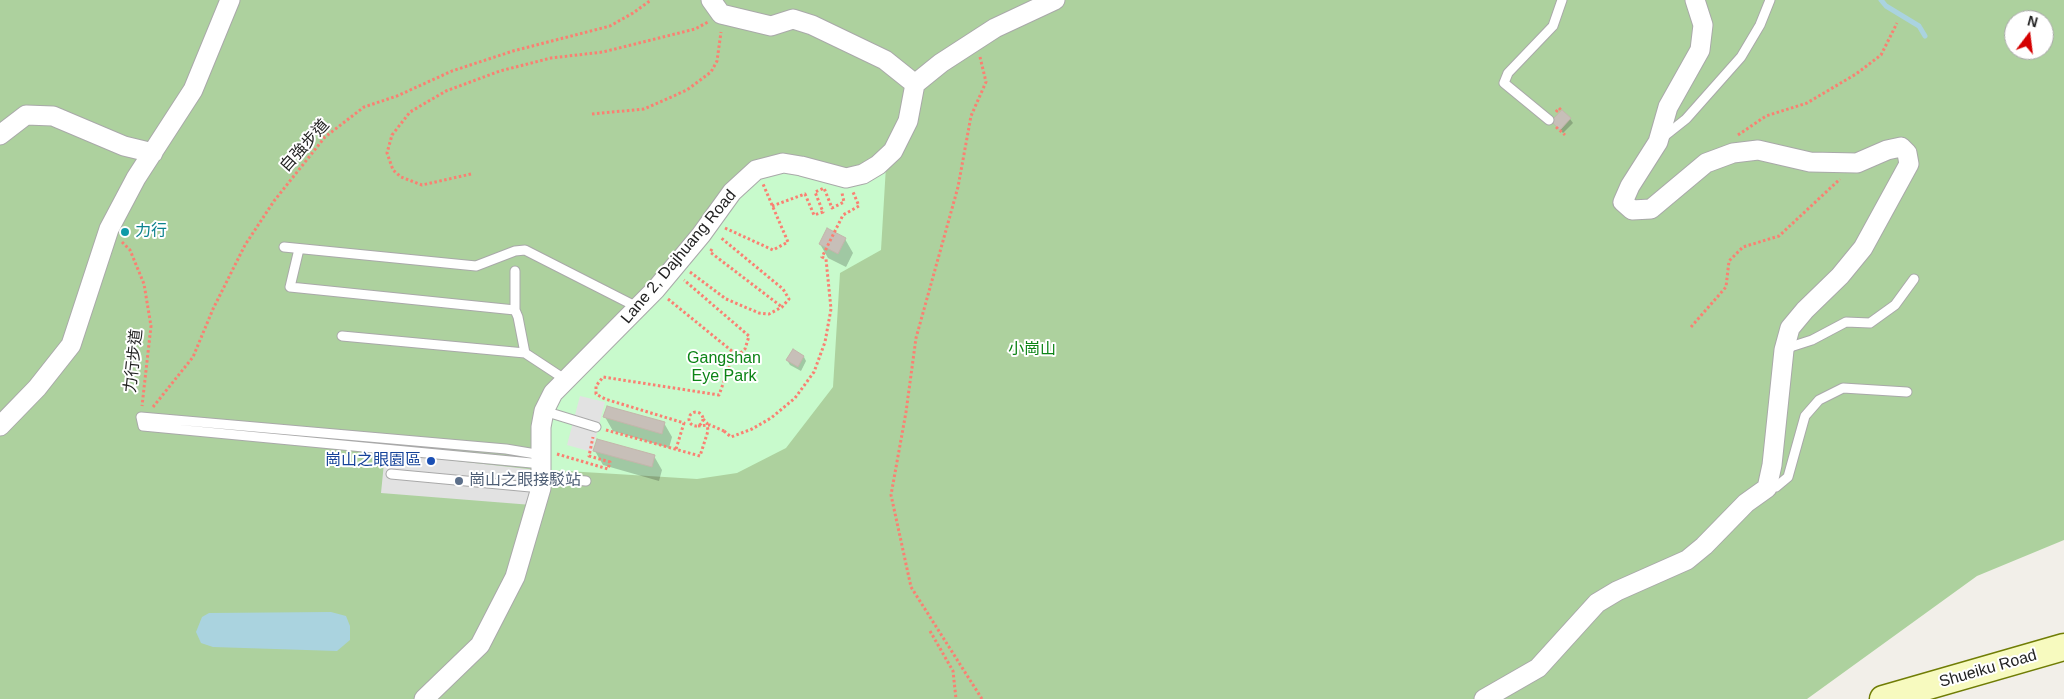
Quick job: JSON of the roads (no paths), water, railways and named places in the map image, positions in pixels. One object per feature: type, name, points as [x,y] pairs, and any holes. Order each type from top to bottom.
[{"type":"street","points":[[0,426],[37,388],[71,345],[109,229],[136,178],[193,90],[230,0]]},
{"type":"street","points":[[716,7],[772,26],[793,19],[812,25],[885,60],[915,84],[942,63],[976,41],[1018,16],[1055,0]]},
{"type":"street","points":[[1484,699],[1538,668],[1597,603],[1617,590],[1687,560],[1704,546],[1746,502],[1767,488],[1772,465],[1784,350],[1790,328],[1840,276],[1863,248],[1908,164],[1907,153],[1901,147],[1887,150],[1857,163],[1810,162],[1758,150],[1734,153],[1706,163],[1652,209],[1632,210],[1624,202],[1630,186],[1658,142],[1668,107],[1700,50],[1703,25],[1695,0]]},
{"type":"street","name":"Lane 2, Dajhuang Road","points":[[424,699],[480,645],[515,577],[542,467],[541,427],[544,411],[554,393],[639,308],[701,235],[732,192],[756,170],[783,163],[846,178],[862,174],[878,165],[893,151],[908,121],[915,84]]},
{"type":"street","points":[[0,135],[26,116],[53,116],[124,146],[152,153]]},
{"type":"street","name":"Shueiku Road","points":[[1883,699],[2064,647]]},
{"type":"lane","points":[[1549,120],[1504,83],[1508,73],[1553,26],[1562,0]]},
{"type":"lane","points":[[1658,142],[1686,119],[1741,57],[1760,25],[1770,0]]},
{"type":"lane","points":[[284,246],[476,266],[515,251],[525,250],[639,308]]},
{"type":"lane","points":[[299,249],[290,287],[515,310]]},
{"type":"lane","points":[[515,271],[515,310],[525,353]]},
{"type":"lane","points":[[1784,350],[1812,340],[1846,322],[1870,323],[1895,305],[1914,279]]},
{"type":"lane","points":[[342,336],[525,353],[566,380]]},
{"type":"lane","points":[[1767,488],[1776,487],[1788,477],[1805,416],[1818,400],[1843,388],[1907,392]]},
{"type":"lane","points":[[544,411],[596,427]]},
{"type":"lane","points":[[141,417],[143,426],[542,467],[586,481]]},
{"type":"lane","points":[[391,474],[542,467]]},
{"type":"water","points":[[331,612],[346,616],[350,626],[350,640],[337,651],[213,647],[201,643],[196,632],[202,617],[209,613]]},
{"type":"waterway","points":[[1881,0],[1886,6],[1919,26],[1925,36]]},
{"type":"place","name":"力行","points":[[125,232]]},
{"type":"place","name":"崗山之眼園區","points":[[431,461]]},
{"type":"place","name":"崗山之眼接駁站","points":[[459,481]]},
{"type":"park label","name":"小崗山","points":[[1032,350]]},
{"type":"park label","name":"Gangshan Eye Park","points":[[724,368]]}]
